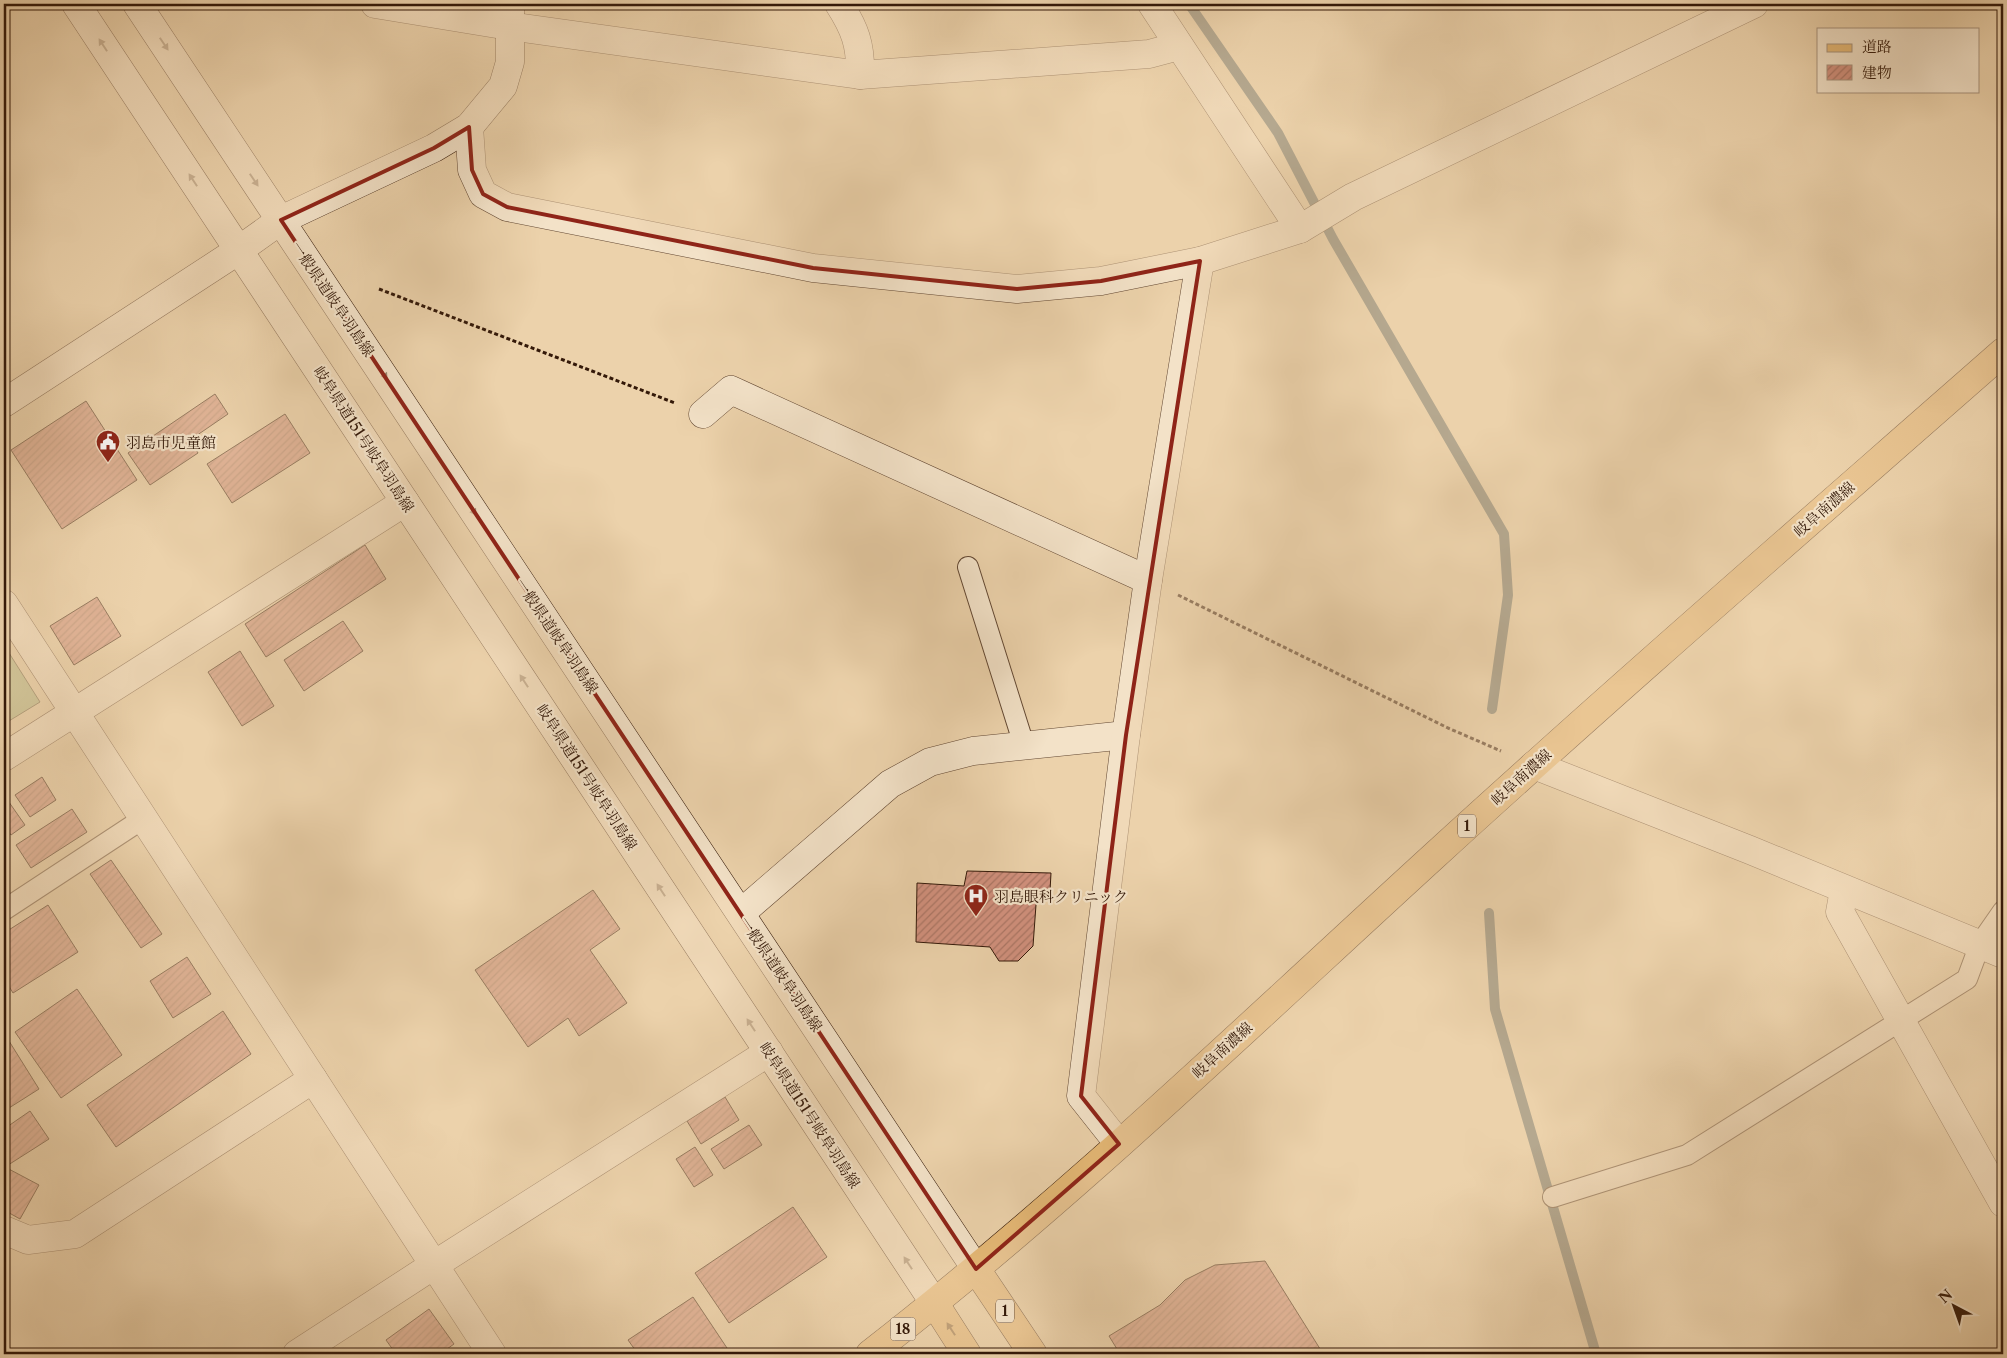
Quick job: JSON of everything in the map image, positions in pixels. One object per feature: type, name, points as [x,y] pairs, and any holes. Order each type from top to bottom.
[{"type":"main road","name":"岐阜南濃線","points":[[935,1304],[1119,1144],[1534,765],[2003,352]]},
{"type":"main road","name":"1","points":[[976,1269],[1033,1354]]},
{"type":"main road","name":"18","points":[[870,1354],[935,1304]]},
{"type":"main road","points":[[935,1304],[968,1354]]},
{"type":"street","points":[[76,4],[239,250]]},
{"type":"street","name":"一般県道岐阜羽島線","points":[[137,4],[976,1269]]},
{"type":"street","points":[[375,4],[510,15],[860,75],[1149,54],[1180,46]]},
{"type":"street","points":[[839,4],[851,22],[861,52],[860,75]]},
{"type":"street","points":[[1152,4],[1300,229]]},
{"type":"street","points":[[469,127],[472,170],[483,194],[507,206],[814,268],[1018,289],[1101,280],[1200,261],[1300,229],[1353,197],[1754,4]]},
{"type":"street","points":[[4,403],[239,250],[281,220],[434,148],[469,127],[503,86],[510,62],[510,15]]},
{"type":"street","name":"岐阜県道151号岐阜羽島線","points":[[239,250],[935,1304]]},
{"type":"street","points":[[1119,1144],[1081,1096],[1126,735],[1148,580],[1200,261]]},
{"type":"street","points":[[703,414],[731,390],[1148,580]]},
{"type":"street","points":[[4,757],[405,502]]},
{"type":"street","points":[[4,604],[492,1354]]},
{"type":"street","points":[[741,913],[890,784],[930,762],[973,751],[1126,735]]},
{"type":"street","points":[[1534,765],[1742,847],[1991,949]]},
{"type":"street","points":[[1844,890],[1840,912],[2003,1203]]},
{"type":"street","points":[[297,1354],[769,1052]]},
{"type":"street","points":[[4,1230],[28,1240],[75,1234],[314,1079]]},
{"type":"lane","points":[[968,567],[1024,745]]},
{"type":"lane","points":[[4,910],[144,818]]},
{"type":"lane","points":[[1554,1197],[1687,1155],[1900,1021],[1967,978],[1991,949],[2003,911]]},
{"type":"path","points":[[379,289],[703,414]]},
{"type":"path","points":[[1148,580],[1448,728],[1534,765]]},
{"type":"highlighted area","points":[[469,127],[472,170],[483,194],[507,207],[813,268],[1017,289],[1101,281],[1200,261],[1126,735],[1081,1096],[1119,1144],[976,1269],[281,220],[434,148]]},
{"type":"green space","points":[[4,645],[40,702],[4,724]]},
{"type":"building","points":[[215,394],[228,414],[190,440],[198,453],[150,485],[128,453]]},
{"type":"building","points":[[86,401],[137,480],[62,529],[11,450]]},
{"type":"building","points":[[285,414],[310,453],[232,503],[207,464]]},
{"type":"building","points":[[365,545],[386,579],[266,657],[245,624]]},
{"type":"building","points":[[97,597],[121,636],[74,665],[50,626]]},
{"type":"building","points":[[343,621],[363,651],[304,691],[284,660]]},
{"type":"building","points":[[240,651],[274,706],[242,726],[208,672]]},
{"type":"building","points":[[42,777],[56,800],[30,817],[15,795]]},
{"type":"building","points":[[4,795],[25,825],[11,835],[4,825]]},
{"type":"building","points":[[72,809],[87,832],[31,868],[16,845]]},
{"type":"building","points":[[111,860],[162,934],[141,948],[90,874]]},
{"type":"building","name":"羽島眼科クリニック","points":[[967,871],[1051,873],[1050,891],[1037,891],[1033,946],[1018,961],[999,961],[990,947],[916,942],[917,883],[964,886]]},
{"type":"building","points":[[593,890],[620,929],[590,950],[627,1003],[579,1036],[568,1018],[528,1047],[475,970]]},
{"type":"building","points":[[48,905],[78,952],[13,993],[4,978],[4,933]]},
{"type":"building","points":[[187,957],[211,994],[173,1018],[150,981]]},
{"type":"building","points":[[77,989],[122,1055],[61,1098],[15,1032]]},
{"type":"building","points":[[223,1011],[251,1054],[116,1147],[87,1105]]},
{"type":"building","points":[[4,1033],[39,1089],[9,1108],[4,1100]]},
{"type":"building","points":[[725,1097],[739,1120],[701,1144],[687,1121]]},
{"type":"building","points":[[30,1111],[49,1139],[5,1167],[39,1185],[20,1219],[4,1210],[4,1129]]},
{"type":"building","points":[[749,1125],[762,1145],[724,1169],[711,1149]]},
{"type":"building","points":[[695,1147],[713,1175],[694,1187],[676,1159]]},
{"type":"building","points":[[793,1207],[827,1257],[729,1323],[695,1273]]},
{"type":"building","points":[[1265,1261],[1322,1352],[1319,1354],[1120,1354],[1109,1336],[1160,1305],[1185,1280],[1215,1265]]},
{"type":"building","points":[[693,1297],[731,1354],[638,1354],[628,1340]]},
{"type":"building","points":[[429,1309],[454,1344],[440,1354],[396,1354],[386,1340]]},
{"type":"waterway","points":[[1189,4],[1278,133],[1333,239],[1504,534],[1508,595],[1492,709]]},
{"type":"waterway","points":[[1489,913],[1495,1009],[1596,1354]]},
{"type":"place","name":"羽島市児童館","points":[[108,463]]},
{"type":"place","name":"羽島眼科クリニック","points":[[976,917]]}]
